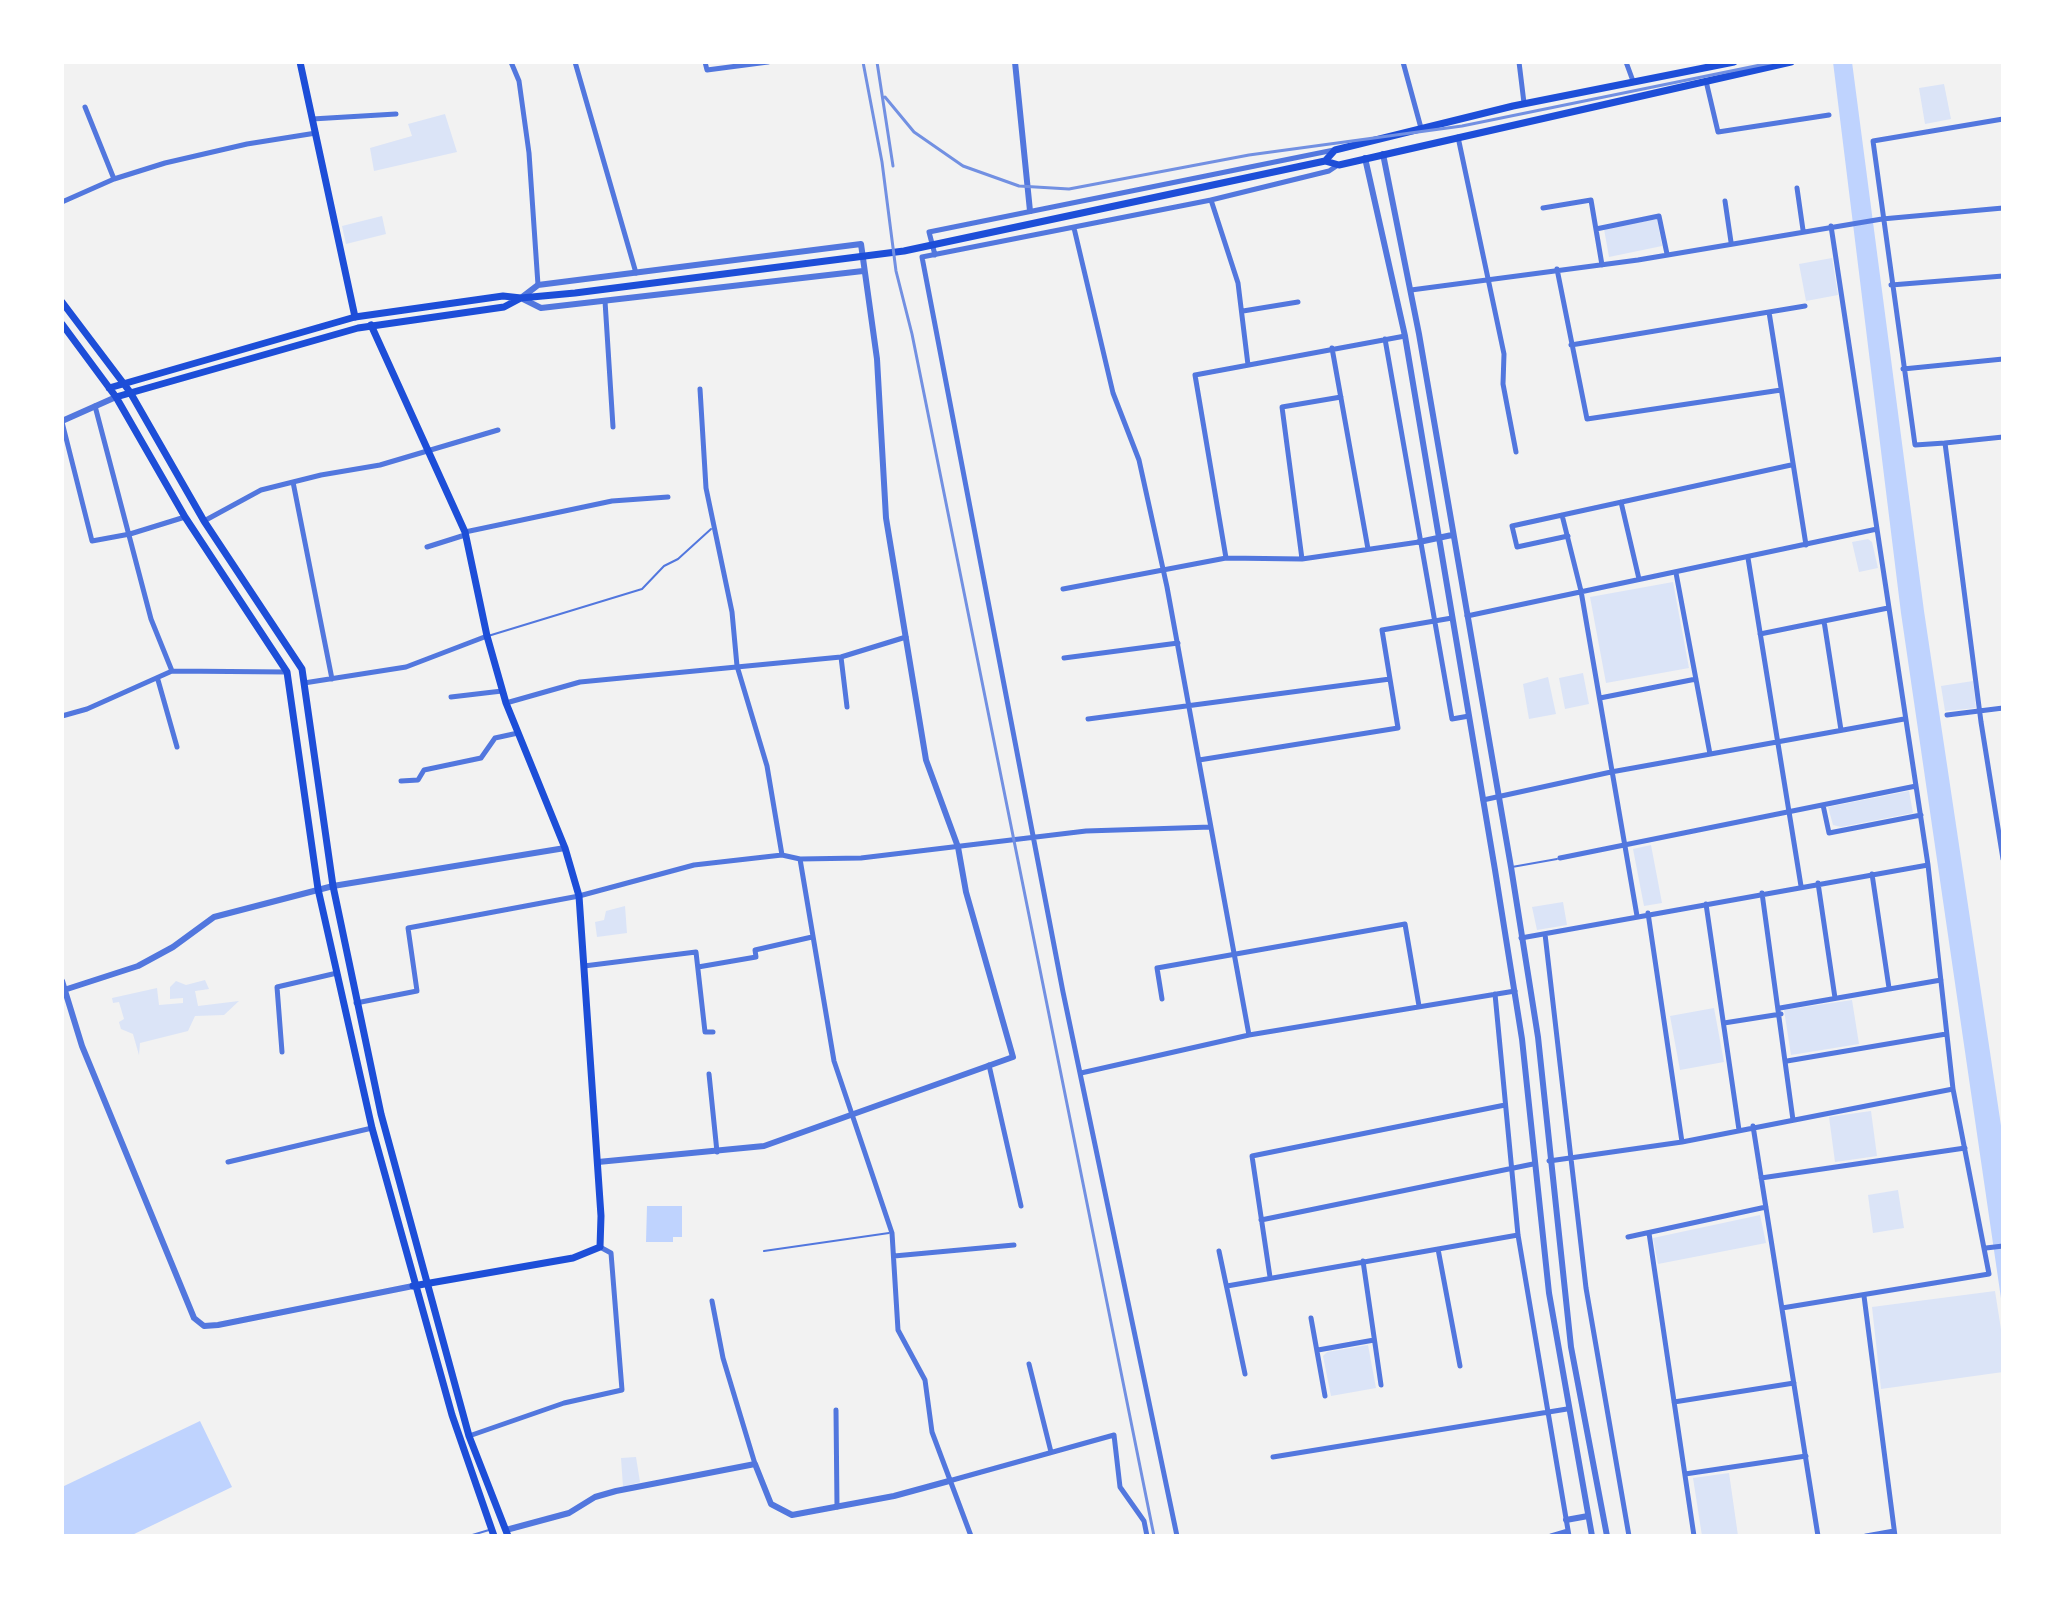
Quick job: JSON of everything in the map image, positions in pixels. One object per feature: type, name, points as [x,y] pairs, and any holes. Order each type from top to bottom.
[{"type":"main road","points":[[300,62],[355,317]]},
{"type":"main road","points":[[1325,161],[1335,150],[1524,103],[1734,62]]},
{"type":"main road","points":[[109,388],[355,317],[503,296],[521,298],[904,251],[1325,161],[1339,165],[1791,62]]},
{"type":"main road","points":[[1513,106],[1519,124]]},
{"type":"main road","points":[[1365,158],[1383,139]]},
{"type":"main road","points":[[116,397],[371,325],[504,307],[521,298]]},
{"type":"main road","points":[[62,302],[124,382],[204,521],[302,669],[333,886],[381,1114],[469,1436],[507,1533]]},
{"type":"main road","points":[[62,324],[116,397],[185,517],[287,672],[318,889],[372,1128],[413,1286],[492,1533]]},
{"type":"main road","points":[[371,325],[465,534],[502,691],[565,848],[579,896],[598,1162],[600,1247],[573,1258],[413,1286]]},
{"type":"street","points":[[511,62],[519,81],[529,153],[538,285]]},
{"type":"street","points":[[575,62],[636,274]]},
{"type":"street","points":[[705,62],[707,70],[768,62]]},
{"type":"street","points":[[1015,62],[1030,211]]},
{"type":"street","points":[[1403,62],[1421,129]]},
{"type":"street","points":[[1519,62],[1524,103]]},
{"type":"street","points":[[1626,62],[1633,81]]},
{"type":"street","points":[[1706,80],[1718,132],[1829,115]]},
{"type":"street","points":[[85,107],[114,179]]},
{"type":"street","points":[[312,119],[396,114]]},
{"type":"street","points":[[2003,119],[1873,141],[1915,445],[2003,437]]},
{"type":"street","points":[[62,202],[114,179],[247,144],[316,133]]},
{"type":"street","points":[[1458,137],[1504,354],[1503,384],[1516,452]]},
{"type":"street","points":[[935,255],[929,232],[1335,150]]},
{"type":"street","points":[[1383,154],[1419,334],[1511,867],[1530,989],[1571,1347],[1607,1536]]},
{"type":"street","points":[[1365,158],[1405,336],[1436,538],[1507,941],[1533,1164],[1567,1409],[1592,1536]]},
{"type":"street","points":[[1177,1536],[1081,1073],[922,257],[1211,200],[1329,171],[1339,165]]},
{"type":"street","points":[[1797,188],[1803,230]]},
{"type":"street","points":[[1211,200],[1238,283],[1248,365]]},
{"type":"street","points":[[1543,208],[1591,200],[1602,265]]},
{"type":"street","points":[[1725,201],[1731,242]]},
{"type":"street","points":[[1397,292],[1602,265],[1831,226],[2003,208]]},
{"type":"street","points":[[1596,229],[1659,216],[1667,254]]},
{"type":"street","points":[[1782,1308],[1989,1274],[1953,1089],[1921,815],[1831,226]]},
{"type":"street","points":[[1074,228],[1087,295],[1106,354],[1113,393],[1139,460],[1178,643],[1249,1035]]},
{"type":"street","points":[[598,1162],[764,1146],[851,1112],[1013,1057],[966,892],[958,847],[926,760],[886,518],[877,359],[861,244],[538,285],[521,298],[541,308],[863,271]]},
{"type":"street","points":[[1557,269],[1587,419],[1781,390]]},
{"type":"street","points":[[1891,285],[2003,276]]},
{"type":"street","points":[[605,301],[613,427]]},
{"type":"street","points":[[1243,311],[1298,302]]},
{"type":"street","points":[[1571,345],[1805,306]]},
{"type":"street","points":[[1769,312],[1806,545]]},
{"type":"street","points":[[1226,558],[1195,375],[1419,334]]},
{"type":"street","points":[[1385,339],[1452,719],[1469,716]]},
{"type":"street","points":[[1332,348],[1368,549]]},
{"type":"street","points":[[1903,369],[2003,359]]},
{"type":"street","points":[[700,389],[706,488],[732,612],[737,666],[767,766],[782,855]]},
{"type":"street","points":[[116,397],[62,421],[92,541],[130,534],[185,517]]},
{"type":"street","points":[[1302,559],[1282,407],[1341,397]]},
{"type":"street","points":[[94,405],[151,619],[172,671]]},
{"type":"street","points":[[204,521],[261,490],[430,452],[498,430]]},
{"type":"street","points":[[1945,443],[2003,859]]},
{"type":"street","points":[[1568,536],[1517,547],[1512,526],[1791,465]]},
{"type":"street","points":[[293,482],[332,679]]},
{"type":"street","points":[[427,547],[465,534],[612,501],[668,497]]},
{"type":"street","points":[[1621,502],[1639,579]]},
{"type":"street","points":[[1562,515],[1581,591],[1637,916]]},
{"type":"street","points":[[1199,760],[1398,728],[1382,630],[1467,616],[1877,529]]},
{"type":"street","points":[[1063,589],[1226,558],[1302,559],[1452,535]]},
{"type":"street","points":[[1748,558],[1801,886]]},
{"type":"street","points":[[1676,573],[1710,754]]},
{"type":"street","points":[[1760,634],[1888,608]]},
{"type":"street","points":[[1824,621],[1841,730]]},
{"type":"street","points":[[304,683],[406,667],[487,636]]},
{"type":"street","points":[[506,703],[580,682],[841,657],[906,637]]},
{"type":"street","points":[[1064,658],[1178,643]]},
{"type":"street","points":[[841,657],[847,707]]},
{"type":"street","points":[[62,716],[158,680],[172,671],[287,672]]},
{"type":"street","points":[[1088,719],[1390,679]]},
{"type":"street","points":[[1600,698],[1696,679]]},
{"type":"street","points":[[158,680],[172,740],[177,747]]},
{"type":"street","points":[[451,697],[502,691]]},
{"type":"street","points":[[1947,715],[2003,708]]},
{"type":"street","points":[[1483,800],[1611,772],[1904,719]]},
{"type":"street","points":[[401,781],[418,780],[424,770],[481,758],[495,738],[518,732]]},
{"type":"street","points":[[1560,858],[1916,786]]},
{"type":"street","points":[[1823,805],[1829,833],[1921,815]]},
{"type":"street","points":[[356,1003],[417,991],[408,928],[579,896],[694,865],[782,855],[800,859],[861,858],[1086,831],[1211,827]]},
{"type":"street","points":[[64,990],[138,966],[214,917],[333,886],[565,848]]},
{"type":"street","points":[[800,859],[834,1061],[892,1233],[898,1330],[925,1380],[932,1432],[971,1536]]},
{"type":"street","points":[[1507,941],[1648,913],[1928,865]]},
{"type":"street","points":[[1872,874],[1889,988]]},
{"type":"street","points":[[1818,883],[1835,998]]},
{"type":"street","points":[[1762,893],[1793,1120]]},
{"type":"street","points":[[1706,904],[1739,1130]]},
{"type":"street","points":[[1648,913],[1682,1142]]},
{"type":"street","points":[[1162,999],[1157,968],[1405,924],[1419,1006]]},
{"type":"street","points":[[1545,934],[1586,1288],[1629,1536]]},
{"type":"street","points":[[698,967],[756,957],[755,950],[812,937]]},
{"type":"street","points":[[583,966],[696,952],[705,1032],[713,1032]]},
{"type":"street","points":[[282,1052],[277,987],[337,973]]},
{"type":"street","points":[[1724,1023],[1835,998],[1941,980]]},
{"type":"street","points":[[62,981],[82,1046],[194,1318],[204,1326],[218,1325],[413,1286]]},
{"type":"street","points":[[1081,1073],[1249,1035],[1530,989]]},
{"type":"street","points":[[1495,994],[1518,1235],[1568,1534],[1551,1536]]},
{"type":"street","points":[[1787,1061],[1946,1034]]},
{"type":"street","points":[[989,1065],[1021,1206]]},
{"type":"street","points":[[709,1074],[717,1152]]},
{"type":"street","points":[[1261,1220],[1512,1167],[1682,1142],[1953,1089]]},
{"type":"street","points":[[1270,1277],[1252,1156],[1505,1105]]},
{"type":"street","points":[[1753,1126],[1818,1536]]},
{"type":"street","points":[[228,1162],[372,1128]]},
{"type":"street","points":[[1761,1178],[1965,1148]]},
{"type":"street","points":[[1628,1237],[1766,1207]]},
{"type":"street","points":[[1649,1233],[1694,1536]]},
{"type":"street","points":[[1227,1286],[1518,1235]]},
{"type":"street","points":[[894,1256],[1014,1245]]},
{"type":"street","points":[[1986,1248],[2003,1246]]},
{"type":"street","points":[[469,1436],[564,1403],[622,1390],[611,1253],[600,1247]]},
{"type":"street","points":[[1438,1249],[1460,1366]]},
{"type":"street","points":[[1219,1251],[1245,1374]]},
{"type":"street","points":[[1363,1261],[1381,1385]]},
{"type":"street","points":[[1864,1296],[1895,1533],[1866,1536]]},
{"type":"street","points":[[712,1301],[723,1358],[755,1464],[771,1504],[780,1512],[792,1515],[837,1508],[949,1481],[1114,1435],[1120,1487],[1144,1521],[1147,1536]]},
{"type":"street","points":[[1311,1318],[1325,1396]]},
{"type":"street","points":[[1318,1350],[1374,1340]]},
{"type":"street","points":[[1029,1364],[1051,1452]]},
{"type":"street","points":[[1674,1402],[1794,1383]]},
{"type":"street","points":[[1273,1457],[1567,1409]]},
{"type":"street","points":[[836,1410],[837,1508]]},
{"type":"street","points":[[1685,1474],[1806,1456]]},
{"type":"street","points":[[507,1533],[569,1513],[595,1497],[616,1491],[755,1464]]},
{"type":"street","points":[[1566,1520],[1588,1516]]},
{"type":"lane","points":[[487,636],[642,589],[664,566],[678,559],[714,527]]},
{"type":"lane","points":[[1511,867],[1560,858]]},
{"type":"lane","points":[[764,1251],[892,1233]]},
{"type":"lane","points":[[469,1536],[492,1533]]},
{"type":"shaded area","points":[[1944,84],[1951,119],[1925,124],[1919,88]]},
{"type":"shaded area","points":[[445,114],[457,152],[374,171],[370,148],[412,136],[408,124]]},
{"type":"shaded area","points":[[382,216],[386,234],[346,244],[342,226]]},
{"type":"shaded area","points":[[1657,219],[1662,246],[1609,257],[1604,229]]},
{"type":"shaded area","points":[[1832,258],[1838,295],[1806,301],[1799,264]]},
{"type":"shaded area","points":[[1868,539],[1872,542],[1878,568],[1859,572],[1852,542]]},
{"type":"shaded area","points":[[1673,582],[1689,668],[1606,683],[1590,597]]},
{"type":"shaded area","points":[[1583,673],[1589,704],[1565,709],[1559,678]]},
{"type":"shaded area","points":[[1548,677],[1556,714],[1529,719],[1523,684]]},
{"type":"shaded area","points":[[1973,681],[1976,708],[1945,711],[1941,686]]},
{"type":"shaded area","points":[[1909,791],[1913,813],[1841,827],[1833,825],[1828,807]]},
{"type":"shaded area","points":[[1651,845],[1662,903],[1644,906],[1633,849]]},
{"type":"shaded area","points":[[1563,902],[1567,925],[1537,930],[1532,907]]},
{"type":"shaded area","points":[[625,906],[627,933],[597,937],[595,922],[604,920],[606,911]]},
{"type":"shaded area","points":[[205,980],[209,989],[195,991],[198,1006],[239,1001],[224,1015],[195,1016],[188,1031],[140,1043],[139,1055],[133,1034],[121,1029],[119,1022],[124,1019],[119,1002],[113,1003],[112,998],[157,988],[159,1005],[183,1003],[183,998],[170,999],[170,987],[176,981],[186,985]]},
{"type":"shaded area","points":[[1852,1000],[1859,1044],[1791,1055],[1784,1010]]},
{"type":"shaded area","points":[[1714,1008],[1724,1062],[1680,1070],[1670,1016]]},
{"type":"shaded area","points":[[1871,1111],[1877,1156],[1835,1162],[1829,1117]]},
{"type":"shaded area","points":[[1898,1190],[1904,1228],[1873,1233],[1868,1195]]},
{"type":"shaded area","points":[[1760,1215],[1766,1243],[1658,1264],[1653,1238]]},
{"type":"shaded area","points":[[1995,1291],[2003,1342],[2003,1372],[1881,1389],[1872,1307]]},
{"type":"shaded area","points":[[1368,1345],[1376,1388],[1331,1396],[1323,1356],[1327,1352]]},
{"type":"shaded area","points":[[636,1457],[640,1482],[623,1487],[621,1458]]},
{"type":"shaded area","points":[[1729,1473],[1738,1536],[1702,1536],[1693,1478]]},
{"type":"water","points":[[1833,62],[1852,62],[1924,611],[2003,1139],[2003,1312],[1901,613]]},
{"type":"water","points":[[647,1206],[682,1206],[682,1237],[673,1237],[673,1242],[646,1242]]},
{"type":"water","points":[[200,1421],[232,1487],[130,1536],[62,1536],[62,1487]]},
{"type":"railway","points":[[863,62],[882,162],[896,271],[912,334],[1154,1536]]},
{"type":"railway","points":[[877,62],[893,166]]},
{"type":"railway","points":[[885,97],[914,132],[963,166],[1019,186],[1069,189],[1249,155],[1462,126],[1775,62]]}]
